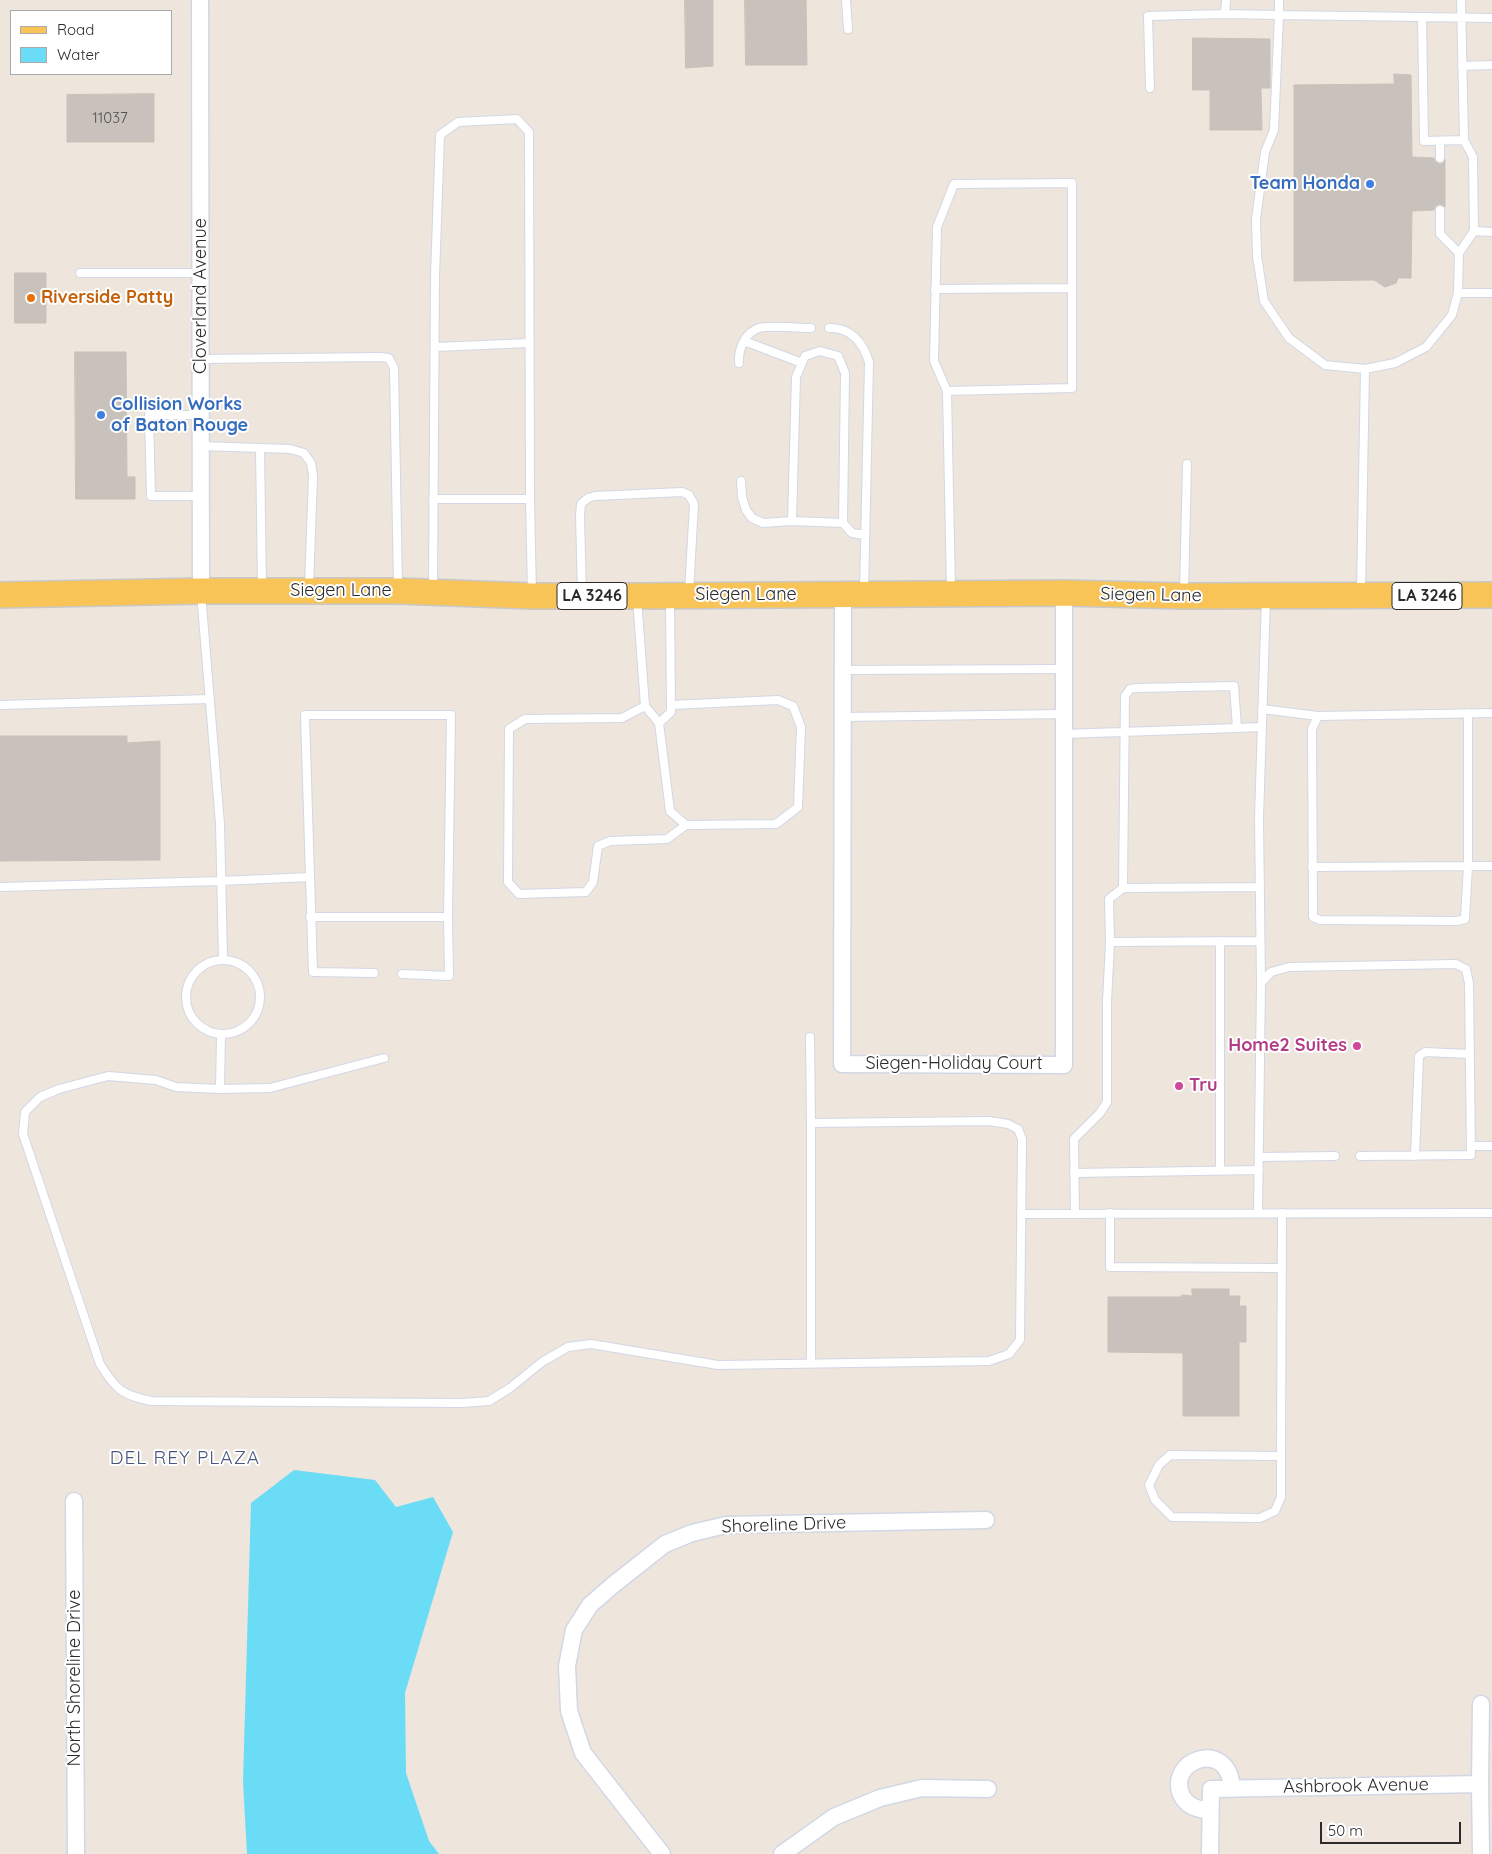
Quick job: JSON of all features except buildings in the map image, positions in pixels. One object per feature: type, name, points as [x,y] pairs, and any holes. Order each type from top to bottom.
[{"type":"main road","name":"Siegen Lane","points":[[0,595],[201,591],[433,591],[532,596],[1064,593],[1184,596],[1492,595]]},
{"type":"street","name":"Cloverland Avenue","points":[[200,0],[201,591]]},
{"type":"street","name":"Siegen-Holiday Court","points":[[853,594],[843,670],[842,1064],[1064,1065],[1064,593]]},
{"type":"street","name":"North Shoreline Drive","points":[[74,1501],[76,1854]]},
{"type":"street","name":"Shoreline Drive","points":[[662,1854],[583,1753],[569,1711],[567,1666],[574,1630],[590,1605],[665,1544],[692,1533],[726,1525],[986,1520]]},
{"type":"street","points":[[1481,1704],[1481,1854]]},
{"type":"street","points":[[1210,1854],[1210,1810],[1196,1808],[1184,1800],[1181,1794],[1180,1780],[1186,1767],[1198,1759],[1205,1758],[1218,1761],[1228,1771],[1232,1789]]},
{"type":"street","name":"Ashbrook Avenue","points":[[1210,1810],[1211,1789],[1480,1784]]},
{"type":"street","points":[[782,1854],[834,1817],[880,1798],[922,1788],[988,1789]]},
{"type":"lane","points":[[846,0],[848,29]]},
{"type":"lane","points":[[1225,14],[1226,0]]},
{"type":"lane","points":[[1279,0],[1274,130],[1265,152],[1256,219],[1257,256],[1264,301],[1289,338],[1325,365],[1365,369],[1395,363],[1426,347],[1452,315],[1458,293],[1458,253],[1474,231],[1473,157],[1464,140],[1461,0]]},
{"type":"lane","points":[[1150,88],[1148,16],[1225,14],[1492,18]]},
{"type":"lane","points":[[1422,17],[1424,141],[1464,140]]},
{"type":"lane","points":[[1462,66],[1492,65]]},
{"type":"lane","points":[[433,591],[435,276],[440,135],[458,122],[518,119],[529,132],[532,596]]},
{"type":"lane","points":[[1440,141],[1440,158]]},
{"type":"lane","points":[[947,391],[1072,388],[1072,183],[954,184],[937,227],[934,361],[947,391],[952,595]]},
{"type":"lane","points":[[1440,210],[1440,234],[1458,253]]},
{"type":"lane","points":[[1474,231],[1492,232]]},
{"type":"lane","points":[[80,272],[201,273]]},
{"type":"lane","points":[[936,289],[1072,288]]},
{"type":"lane","points":[[1458,293],[1492,293]]},
{"type":"lane","points":[[739,363],[738,355],[744,341],[752,331],[760,328],[811,328]]},
{"type":"lane","points":[[829,328],[836,328],[852,334],[861,342],[869,362],[865,535],[853,594]]},
{"type":"lane","points":[[744,341],[802,363]]},
{"type":"lane","points":[[435,347],[529,343]]},
{"type":"lane","points":[[792,521],[796,377],[805,356],[820,351],[838,356],[845,373],[843,523],[852,533],[865,535]]},
{"type":"lane","points":[[202,359],[380,356],[389,358],[394,368],[398,591]]},
{"type":"lane","points":[[1361,596],[1365,369]]},
{"type":"lane","points":[[202,415],[149,415],[151,496],[202,496]]},
{"type":"lane","points":[[202,446],[290,449],[304,453],[310,463],[313,476],[309,591]]},
{"type":"lane","points":[[260,448],[262,591]]},
{"type":"lane","points":[[1184,596],[1187,464]]},
{"type":"lane","points":[[741,482],[742,497],[746,510],[752,518],[763,523],[792,521],[843,523]]},
{"type":"lane","points":[[582,596],[581,504],[588,498],[595,496],[682,492],[689,495],[694,504],[679,595],[671,712],[658,724]]},
{"type":"lane","points":[[433,499],[530,499]]},
{"type":"lane","points":[[201,591],[220,824],[223,959]]},
{"type":"lane","points":[[637,596],[645,706],[658,724],[670,812],[686,825]]},
{"type":"lane","points":[[1258,1213],[1261,986],[1259,818],[1266,596]]},
{"type":"lane","points":[[843,670],[1064,669]]},
{"type":"lane","points":[[1123,888],[1123,732],[1125,696],[1130,690],[1137,688],[1234,686],[1237,728]]},
{"type":"lane","points":[[0,705],[210,700]]},
{"type":"lane","points":[[645,706],[622,718],[525,719],[509,729],[508,882],[519,894],[586,892],[594,882],[598,846],[610,841],[667,839],[686,825],[776,824],[798,807],[801,727],[793,706],[778,700],[671,705]]},
{"type":"lane","points":[[1262,709],[1318,716],[1492,713]]},
{"type":"lane","points":[[1318,716],[1312,729],[1313,917],[1320,920],[1458,921],[1465,918],[1468,866],[1468,713]]},
{"type":"lane","points":[[842,717],[1064,714]]},
{"type":"lane","points":[[374,973],[313,972],[305,715],[451,715],[448,918],[450,976],[402,974]]},
{"type":"lane","points":[[1064,734],[1262,727]]},
{"type":"lane","points":[[1312,867],[1492,866]]},
{"type":"lane","points":[[0,886],[310,877]]},
{"type":"lane","points":[[1075,1213],[1074,1139],[1100,1113],[1107,1102],[1109,899],[1123,888],[1260,888]]},
{"type":"lane","points":[[310,916],[448,918]]},
{"type":"lane","points":[[1220,941],[1220,1170]]},
{"type":"lane","points":[[1110,942],[1260,941]]},
{"type":"lane","points":[[223,959],[234,961],[249,971],[259,986],[260,998],[258,1010],[253,1020],[244,1028],[234,1033],[221,1035],[208,1032],[198,1025],[190,1014],[186,1002],[186,989],[191,978],[199,968],[210,962],[223,959]]},
{"type":"lane","points":[[1261,986],[1261,983],[1271,972],[1289,967],[1456,964],[1466,969],[1469,983],[1471,1155],[1360,1156]]},
{"type":"lane","points":[[220,1089],[221,1035]]},
{"type":"lane","points":[[810,1037],[811,1364]]},
{"type":"lane","points":[[1415,1156],[1419,1056],[1425,1052],[1470,1054]]},
{"type":"lane","points":[[384,1058],[270,1088],[220,1089],[176,1087],[156,1080],[108,1076],[46,1094],[40,1097],[25,1112],[23,1134],[100,1364],[112,1383],[129,1396],[151,1401],[452,1403],[489,1401],[510,1388],[542,1362],[568,1347],[590,1344],[718,1365],[989,1361],[1009,1354],[1020,1340],[1022,1139],[1018,1130],[1008,1124],[988,1121],[811,1123]]},
{"type":"lane","points":[[1471,1146],[1492,1146]]},
{"type":"lane","points":[[1259,1157],[1335,1156]]},
{"type":"lane","points":[[1074,1172],[1259,1170]]},
{"type":"lane","points":[[1110,1213],[1110,1267],[1281,1268]]},
{"type":"lane","points":[[1281,1456],[1170,1455],[1159,1465],[1149,1485],[1155,1500],[1172,1517],[1260,1518],[1275,1511],[1281,1497],[1282,1213]]},
{"type":"lane","points":[[1021,1214],[1492,1213]]},
{"type":"water","points":[[294,1470],[375,1480],[396,1507],[433,1497],[453,1532],[405,1693],[406,1773],[429,1841],[439,1854],[247,1854],[243,1782],[251,1503]]},
{"type":"place","name":"Team Honda","points":[[1370,184]]},
{"type":"place","name":"Riverside Patty","points":[[31,298]]},
{"type":"place","name":"Collision Works of Baton Rouge","points":[[101,415]]},
{"type":"place","name":"Home2 Suites","points":[[1357,1046]]},
{"type":"place","name":"Tru","points":[[1179,1086]]},
{"type":"district","name":"DEL REY PLAZA","points":[[185,1458]]}]
